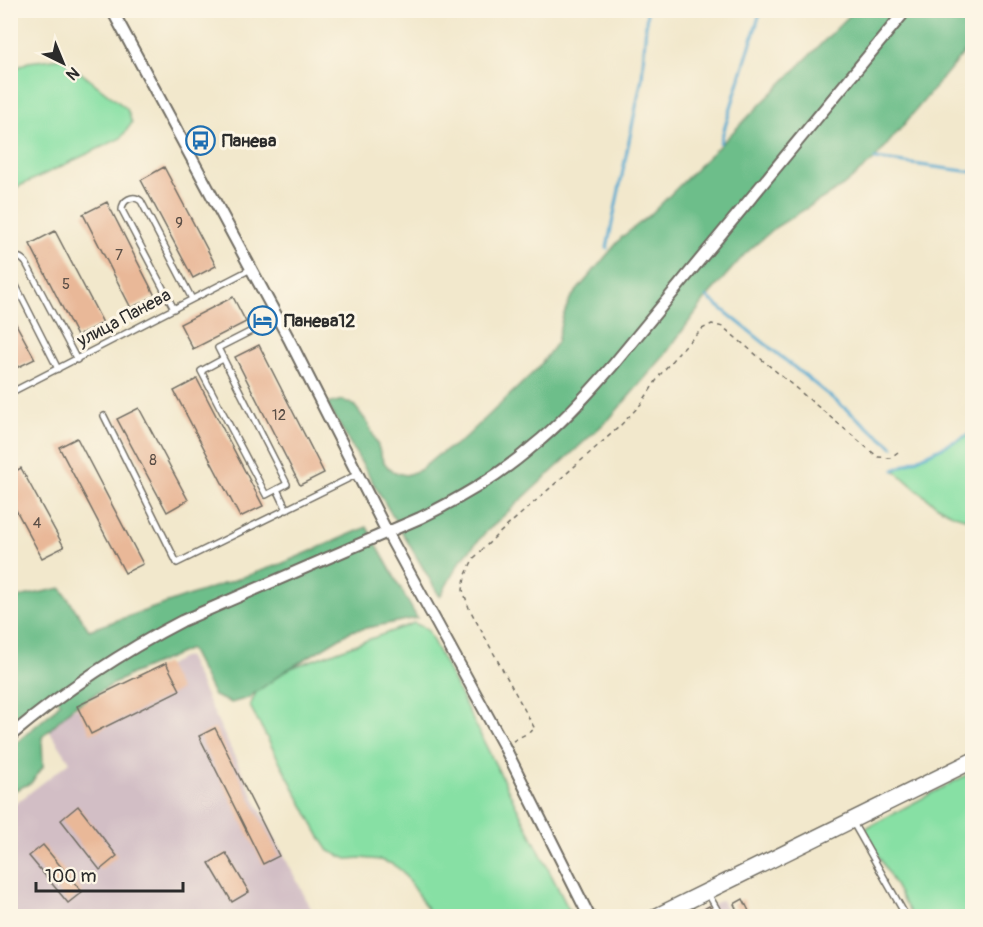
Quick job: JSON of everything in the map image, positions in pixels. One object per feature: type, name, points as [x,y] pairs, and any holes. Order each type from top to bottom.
[{"type":"main road","points":[[657,916],[972,761]]},
{"type":"street","points":[[112,10],[278,318],[387,532],[504,746],[589,916]]},
{"type":"street","points":[[10,736],[67,690],[145,640],[452,502],[484,483],[533,446],[560,422],[614,364],[906,10]]},
{"type":"lane","points":[[174,309],[122,210],[125,201],[132,197],[137,197],[141,201],[192,299]]},
{"type":"lane","points":[[10,259],[19,257],[26,263],[76,360]]},
{"type":"lane","name":"улица Панева","points":[[10,393],[251,269]]},
{"type":"lane","points":[[10,274],[58,369]]},
{"type":"lane","points":[[223,359],[201,371],[266,495],[287,484],[218,348],[278,318]]},
{"type":"lane","points":[[104,416],[177,563],[358,474]]},
{"type":"lane","points":[[277,489],[287,510]]},
{"type":"lane","points":[[852,820],[906,916]]},
{"type":"lane","points":[[707,892],[721,916]]},
{"type":"path","points":[[504,746],[535,729],[469,609],[463,590],[465,577],[473,559],[634,412],[660,375],[702,329],[712,324],[723,327],[878,457],[890,458],[898,452]]},
{"type":"shaded area","points":[[187,656],[255,800],[315,916],[11,916],[11,807],[70,762],[49,730],[71,710]]},
{"type":"shaded area","points":[[722,900],[730,916],[687,916]]},
{"type":"green space","points":[[854,11],[972,11],[972,43],[875,159],[843,186],[776,227],[745,254],[707,297],[664,356],[611,417],[486,532],[460,561],[440,597],[327,404],[343,400],[354,405],[367,422],[383,461],[392,472],[406,475],[420,470],[438,455],[463,440],[538,368],[557,342],[562,319],[570,299],[622,237],[650,215]]},
{"type":"green space","points":[[62,58],[127,109],[132,123],[121,138],[11,190],[11,71],[28,62]]},
{"type":"green space","points":[[972,433],[972,519],[940,508],[894,470]]},
{"type":"green space","points":[[367,527],[417,618],[351,631],[287,670],[248,698],[231,703],[214,696],[190,649],[131,674],[73,707],[42,737],[43,767],[31,783],[11,792],[10,748],[60,703],[56,696],[44,700],[11,729],[11,606],[19,597],[61,588],[89,630],[281,564]]},
{"type":"green space","points":[[414,623],[427,629],[572,916],[432,916],[402,871],[380,860],[347,859],[329,851],[320,837],[250,706],[258,688],[269,676]]},
{"type":"green space","points":[[972,772],[972,916],[912,916],[864,829]]},
{"type":"building","points":[[164,167],[216,266],[193,278],[141,180]]},
{"type":"building","points":[[107,202],[155,296],[131,308],[83,214]]},
{"type":"building","points":[[55,231],[103,323],[77,336],[30,244]]},
{"type":"building","points":[[233,297],[246,322],[193,349],[180,324]]},
{"type":"building","points":[[10,313],[35,359],[10,371]]},
{"type":"building","points":[[259,345],[324,473],[300,485],[235,357]]},
{"type":"building","points":[[197,379],[263,506],[240,517],[174,391]]},
{"type":"building","points":[[139,408],[188,500],[167,512],[117,419]]},
{"type":"building","points":[[77,438],[143,564],[125,573],[59,447]]},
{"type":"building","points":[[21,468],[64,547],[42,558],[10,499],[10,474]]},
{"type":"building","points":[[166,663],[180,690],[91,734],[77,706]]},
{"type":"building","points":[[215,728],[279,856],[263,864],[199,736]]},
{"type":"building","points":[[78,806],[117,856],[100,870],[61,820]]},
{"type":"building","points":[[43,845],[82,892],[68,903],[29,856]]},
{"type":"building","points":[[226,853],[249,892],[232,902],[209,863]]},
{"type":"building","points":[[743,899],[749,911],[739,915],[734,904]]},
{"type":"building","points":[[709,906],[715,916],[692,916]]},
{"type":"waterway","points":[[607,248],[642,78],[647,10]]},
{"type":"waterway","points":[[720,143],[761,10]]},
{"type":"waterway","points":[[875,159],[972,172]]},
{"type":"waterway","points":[[707,297],[893,447]]},
{"type":"waterway","points":[[894,470],[972,433]]},
{"type":"place","name":"Панева","points":[[201,141]]},
{"type":"place","name":"Панева12","points":[[263,321]]}]
